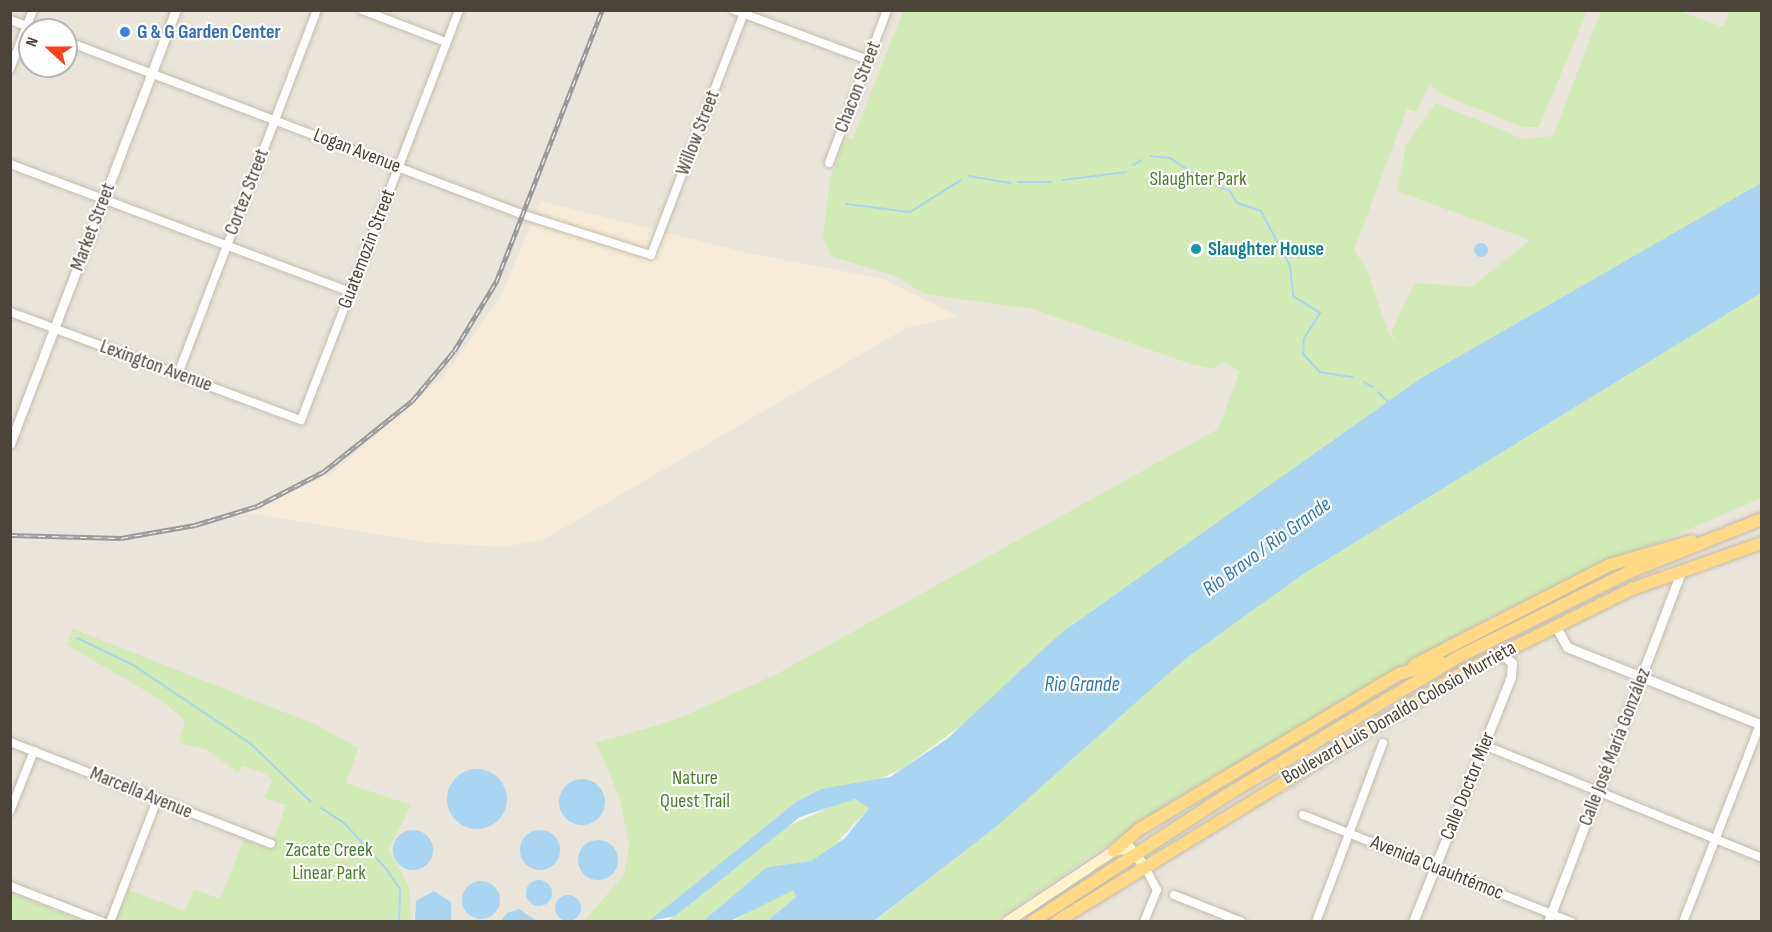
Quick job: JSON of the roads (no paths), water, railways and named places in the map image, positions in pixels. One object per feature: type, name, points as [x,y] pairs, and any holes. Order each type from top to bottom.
[{"type":"highway","name":"Boulevard Luis Donaldo Colosio Murrieta","points":[[1032,921],[1137,852],[1458,657],[1607,583],[1761,519]]},
{"type":"highway","points":[[1114,851],[1138,830],[1399,674],[1609,565],[1667,545],[1717,537]]},
{"type":"highway","name":"Boulevard Luis Donaldo Colosio Murrieta","points":[[1056,921],[1501,653],[1555,625],[1681,571],[1761,543]]},
{"type":"highway","points":[[1399,674],[1458,657]]},
{"type":"main road","points":[[1007,921],[1114,851],[1130,848],[1137,852],[1145,867]]},
{"type":"street","name":"Market Street","points":[[10,444],[176,10]]},
{"type":"street","name":"Cortez Street","points":[[178,374],[317,10]]},
{"type":"street","points":[[362,10],[446,42]]},
{"type":"street","name":"Guatemozin Street","points":[[301,420],[459,10]]},
{"type":"street","points":[[734,10],[745,12],[868,60]]},
{"type":"street","name":"Chacon Street","points":[[828,163],[887,10]]},
{"type":"street","name":"Willow Street","points":[[651,255],[745,12]]},
{"type":"street","name":"Logan Avenue","points":[[78,45],[524,215],[651,255]]},
{"type":"street","points":[[10,69],[18,49]]},
{"type":"street","points":[[10,164],[350,292]]},
{"type":"street","name":"Lexington Avenue","points":[[10,312],[301,420]]},
{"type":"street","name":"Calle José María González","points":[[1549,917],[1681,571]]},
{"type":"street","points":[[1555,625],[1567,647],[1761,725],[1683,921]]},
{"type":"street","name":"Calle Doctor Mier","points":[[1413,921],[1513,669],[1501,653]]},
{"type":"street","name":"Marcella Avenue","points":[[10,742],[271,844]]},
{"type":"street","points":[[1316,921],[1383,743]]},
{"type":"street","points":[[1484,745],[1761,858]]},
{"type":"street","points":[[10,811],[34,751]]},
{"type":"street","points":[[110,921],[157,800]]},
{"type":"street","name":"Avenida Cuauhtémoc","points":[[1303,815],[1435,867],[1549,917],[1572,921]]},
{"type":"street","points":[[1144,921],[1157,890],[1145,867]]},
{"type":"street","points":[[10,886],[103,921]]},
{"type":"street","points":[[1174,896],[1242,921]]},
{"type":"water","points":[[1761,183],[1761,293],[1302,575],[1184,660],[997,826],[874,921],[767,921],[796,897],[793,890],[731,921],[703,921],[767,867],[811,861],[845,838],[869,808],[855,799],[800,817],[675,916],[649,921],[796,802],[821,789],[890,777],[947,739],[1061,633],[1421,378]]},
{"type":"water","points":[[1481,243],[1486,245],[1488,250],[1486,255],[1481,257],[1476,255],[1474,250],[1476,245]]},
{"type":"water","points":[[477,769],[494,774],[502,782],[507,799],[502,816],[494,824],[477,829],[460,824],[452,816],[447,799],[452,782],[460,774]]},
{"type":"water","points":[[582,779],[598,786],[605,802],[598,818],[582,825],[566,818],[559,802],[566,786]]},
{"type":"water","points":[[413,830],[421,831],[427,836],[432,842],[432,858],[427,864],[421,869],[413,870],[405,869],[399,864],[394,858],[393,850],[394,842],[399,836],[405,831]]},
{"type":"water","points":[[540,830],[548,831],[554,836],[559,842],[559,858],[554,864],[548,869],[540,870],[532,869],[526,864],[521,858],[520,850],[521,842],[526,836],[532,831]]},
{"type":"water","points":[[598,840],[606,841],[612,846],[617,852],[617,868],[612,874],[606,879],[598,880],[590,879],[584,874],[579,868],[578,860],[579,852],[584,846],[590,841]]},
{"type":"water","points":[[539,880],[548,884],[552,893],[548,902],[539,906],[530,902],[526,893],[530,884]]},
{"type":"water","points":[[481,881],[494,887],[500,900],[494,913],[481,919],[468,913],[462,900],[468,887]]},
{"type":"water","points":[[434,891],[451,902],[451,921],[415,921],[416,901]]},
{"type":"water","points":[[568,895],[577,899],[581,908],[577,917],[568,921],[559,917],[555,908],[559,899]]},
{"type":"water","points":[[519,909],[537,921],[501,921],[507,913]]},
{"type":"waterway","points":[[1151,156],[1170,158],[1207,183]]},
{"type":"waterway","points":[[1133,165],[1142,160]]},
{"type":"waterway","points":[[1063,180],[1126,172]]},
{"type":"waterway","points":[[969,176],[1010,183]]},
{"type":"waterway","points":[[846,204],[910,212],[961,180]]},
{"type":"waterway","points":[[1018,182],[1051,182]]},
{"type":"waterway","points":[[1216,186],[1230,191],[1237,203],[1261,211],[1290,266],[1293,296],[1320,313],[1304,339],[1303,354],[1320,372],[1353,377]]},
{"type":"waterway","points":[[1364,382],[1373,387]]},
{"type":"waterway","points":[[1378,392],[1390,404]]},
{"type":"waterway","points":[[77,638],[133,665],[251,744],[311,802]]},
{"type":"waterway","points":[[321,808],[344,823],[387,870],[400,889],[399,922]]},
{"type":"railway","points":[[10,535],[121,538],[195,525],[257,506],[323,472],[412,401],[454,351],[496,282],[602,10]]},
{"type":"place","name":"G & G Garden Center","points":[[125,32]]},
{"type":"place","name":"Slaughter House","points":[[1196,249]]},
{"type":"park label","name":"Slaughter Park","points":[[1198,179]]},
{"type":"park label","name":"Nature Quest Trail","points":[[695,790]]},
{"type":"park label","name":"Zacate Creek Linear Park","points":[[329,862]]},
{"type":"water label","name":"Río Bravo / Rio Grande","points":[[1267,547]]},
{"type":"water label","name":"Rio Grande","points":[[1082,685]]}]
